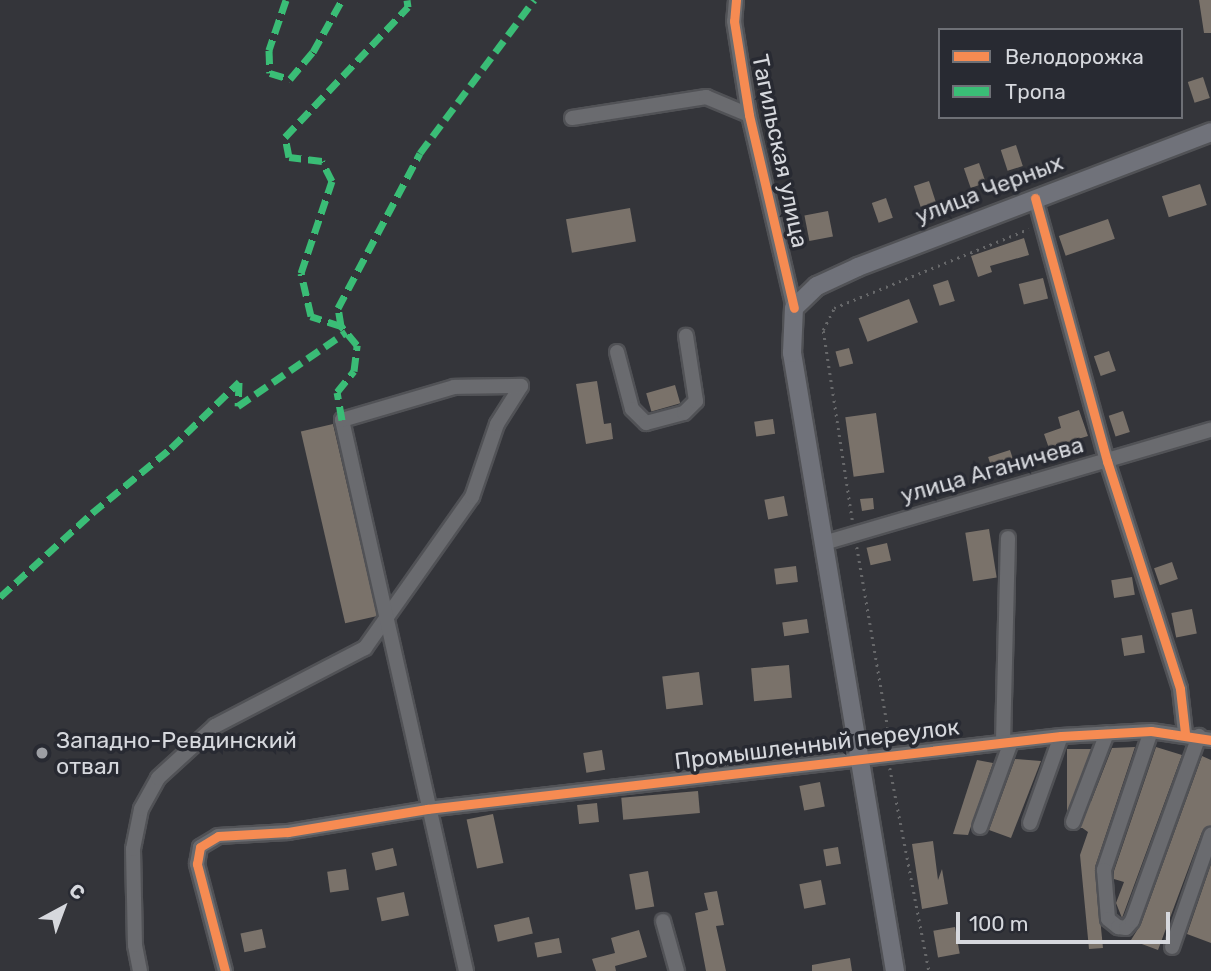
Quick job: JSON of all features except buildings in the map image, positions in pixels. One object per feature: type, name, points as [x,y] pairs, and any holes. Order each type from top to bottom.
[{"type":"main road","name":"улица Черных","points":[[794,308],[808,293],[836,277],[1211,132]]},
{"type":"main road","name":"Тагильская улица","points":[[794,308],[792,353],[827,542],[895,971]]},
{"type":"street","name":"Тагильская улица","points":[[736,0],[734,21],[749,115],[794,308]]},
{"type":"street","points":[[572,118],[706,97],[749,115]]},
{"type":"street","points":[[1035,198],[1107,461],[1180,689],[1198,736],[1132,921],[1126,928],[1118,927],[1108,919],[1104,870],[1151,731]]},
{"type":"street","points":[[617,352],[632,409],[646,423],[684,414],[696,401],[686,336]]},
{"type":"street","points":[[140,971],[135,945],[133,849],[141,810],[158,778],[215,726],[365,648],[387,618],[472,497],[497,424],[521,386],[454,387],[342,420],[387,618],[427,809],[466,971]]},
{"type":"street","name":"улица Аганичева","points":[[827,542],[1211,430]]},
{"type":"street","points":[[980,827],[1007,742],[1008,538]]},
{"type":"street","name":"Промышленный переулок","points":[[225,971],[197,864],[205,842],[218,836],[288,832],[427,809],[1061,736],[1151,731],[1198,736]]},
{"type":"street","points":[[1073,822],[1107,733]]},
{"type":"street","points":[[1030,823],[1061,736]]},
{"type":"street","points":[[1172,947],[1211,835]]},
{"type":"street","points":[[663,921],[677,971]]},
{"type":"path","points":[[929,971],[893,799],[889,755],[891,728],[855,534],[823,330],[834,308],[1042,224]]},
{"type":"marked path","points":[[286,0],[269,50],[270,73],[290,79],[313,52],[342,0]]},
{"type":"marked path","points":[[341,326],[311,316],[301,273],[332,181],[322,161],[289,157],[285,137],[408,7],[407,0]]},
{"type":"marked path","points":[[342,420],[337,392],[354,371],[357,345],[341,326],[338,308],[420,153],[534,0]]},
{"type":"marked path","points":[[0,597],[92,513],[171,448],[239,382],[238,406],[346,332]]},
{"type":"cycle path","points":[[736,0],[734,21],[749,115],[794,308]]},
{"type":"cycle path","points":[[1035,198],[1107,461],[1180,689],[1185,733]]},
{"type":"cycle path","points":[[225,971],[197,864],[200,847],[218,836],[288,832],[427,809],[1061,736],[1151,731],[1211,740]]},
{"type":"place","name":"Западно-Ревдинский отвал","points":[[42,753]]}]
